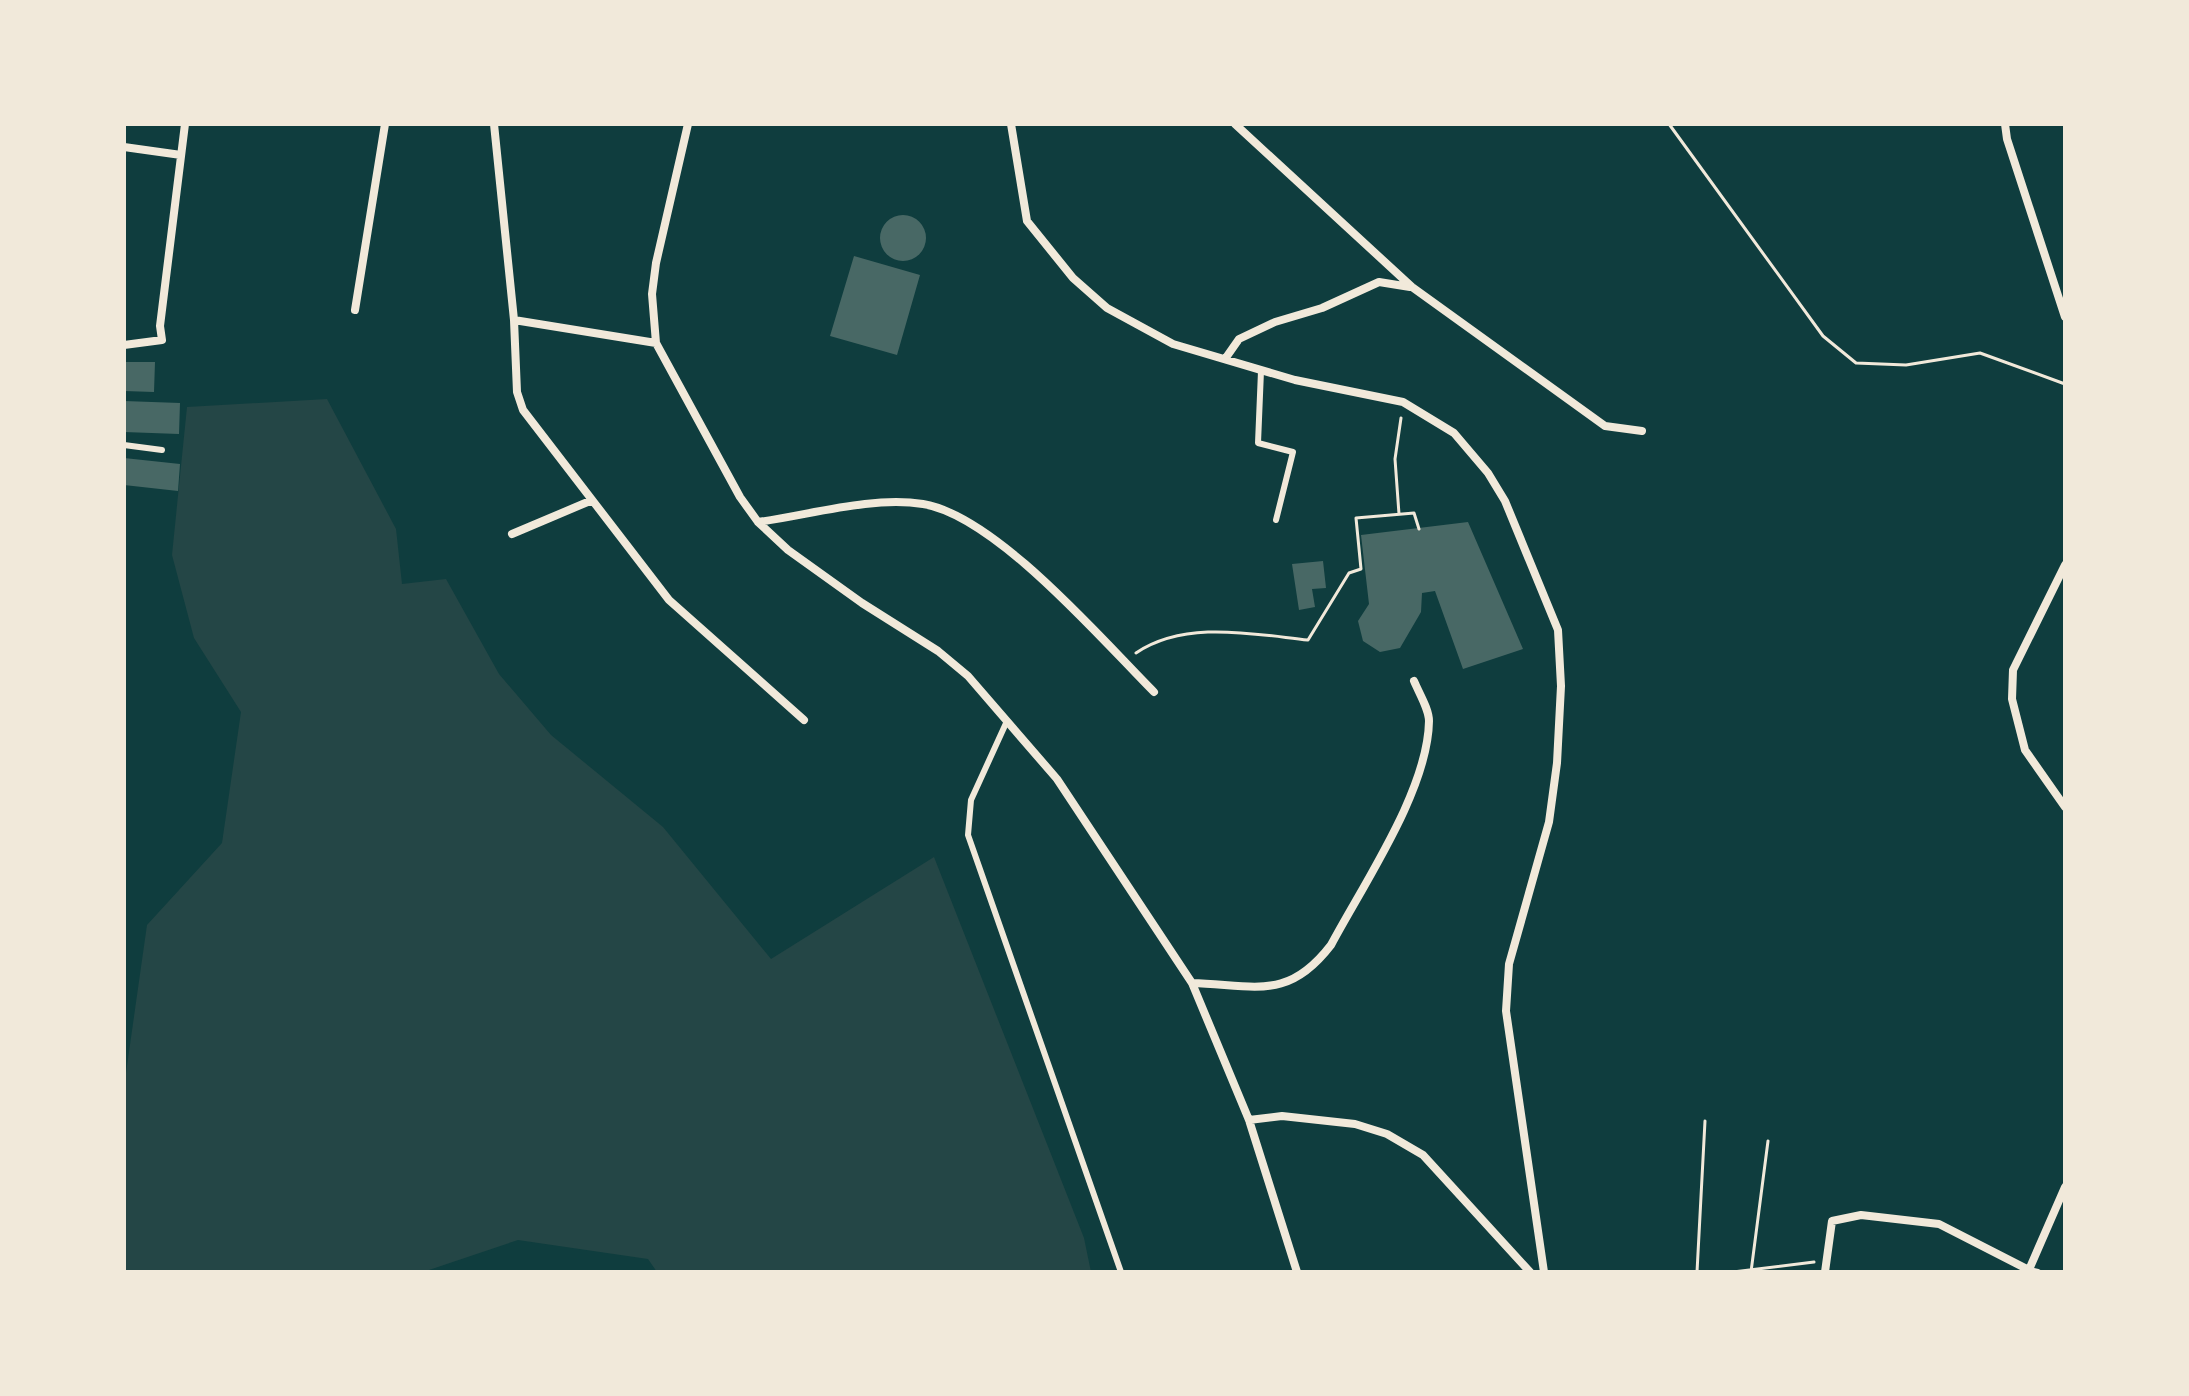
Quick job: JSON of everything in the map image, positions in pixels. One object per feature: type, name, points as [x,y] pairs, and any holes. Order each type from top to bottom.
[{"type":"street","points":[[124,345],[162,340],[160,326],[185,124]]},
{"type":"street","points":[[355,310],[385,124]]},
{"type":"street","points":[[494,124],[514,320],[517,392],[523,410],[669,600],[804,720]]},
{"type":"street","points":[[688,124],[656,263],[652,294],[656,343],[740,497],[758,522],[788,550],[862,603],[938,651],[968,676],[1057,779],[1192,983],[1249,1120],[1297,1272]]},
{"type":"street","points":[[1011,124],[1027,221],[1073,278],[1107,308],[1173,344],[1261,371],[1403,402],[1454,433],[1488,473],[1505,501],[1558,630],[1561,686],[1557,763],[1549,822],[1509,964],[1506,1011],[1544,1272]]},
{"type":"street","points":[[1235,124],[1412,287],[1605,426],[1642,431]]},
{"type":"street","points":[[2005,124],[2007,139],[2065,317]]},
{"type":"street","points":[[124,147],[181,155]]},
{"type":"street","points":[[1225,359],[1239,339],[1275,322],[1322,308],[1379,282],[1412,287]]},
{"type":"street","points":[[514,320],[656,343]]},
{"type":"street","points":[[512,534],[590,501]]},
{"type":"street","points":[[758,522],[894,502],[926,505],[976,528],[1038,574],[1154,692]]},
{"type":"street","points":[[2065,565],[2013,670],[2012,699],[2025,750],[2065,807]]},
{"type":"street","points":[[1192,983],[1280,985],[1294,981],[1314,967],[1331,945],[1412,794],[1425,756],[1429,717],[1414,681]]},
{"type":"street","points":[[1249,1120],[1282,1116],[1355,1124],[1387,1134],[1423,1155],[1530,1272]]},
{"type":"street","points":[[1825,1272],[1832,1221],[1861,1215],[1939,1224],[2032,1271],[2065,1187]]},
{"type":"lane","points":[[1261,371],[1258,443],[1293,452],[1276,520]]},
{"type":"lane","points":[[124,445],[162,450]]},
{"type":"lane","points":[[1007,721],[971,800],[968,835],[1121,1272]]},
{"type":"path","points":[[1669,124],[1823,336],[1856,363],[1906,365],[1980,353],[2065,384]]},
{"type":"path","points":[[1399,514],[1395,459],[1403,402]]},
{"type":"path","points":[[1123,662],[1156,640],[1180,634],[1308,640],[1349,573],[1361,569],[1356,518],[1414,513],[1419,529]]},
{"type":"path","points":[[1697,1272],[1705,1121]]},
{"type":"path","points":[[1751,1271],[1768,1141]]},
{"type":"path","points":[[1733,1272],[1826,1260]]},
{"type":"shaded area","points":[[327,399],[396,529],[402,584],[446,579],[499,674],[551,735],[663,827],[771,959],[934,857],[1084,1238],[1091,1272],[657,1272],[648,1259],[518,1240],[423,1272],[124,1272],[124,1087],[147,925],[222,843],[241,712],[194,638],[172,555],[187,407]]},
{"type":"building","points":[[903,215],[919,222],[926,238],[919,254],[903,261],[887,254],[880,238],[887,222]]},
{"type":"building","points":[[854,256],[920,275],[897,355],[830,336]]},
{"type":"building","points":[[124,362],[155,362],[154,392],[124,391]]},
{"type":"building","points":[[124,401],[180,403],[179,434],[124,432]]},
{"type":"building","points":[[124,458],[180,464],[178,491],[124,485]]},
{"type":"building","points":[[1468,522],[1523,649],[1463,669],[1435,591],[1422,593],[1421,612],[1400,648],[1380,652],[1363,641],[1358,621],[1369,604],[1361,535]]},
{"type":"building","points":[[1323,561],[1326,588],[1312,589],[1315,607],[1299,610],[1292,564]]}]
